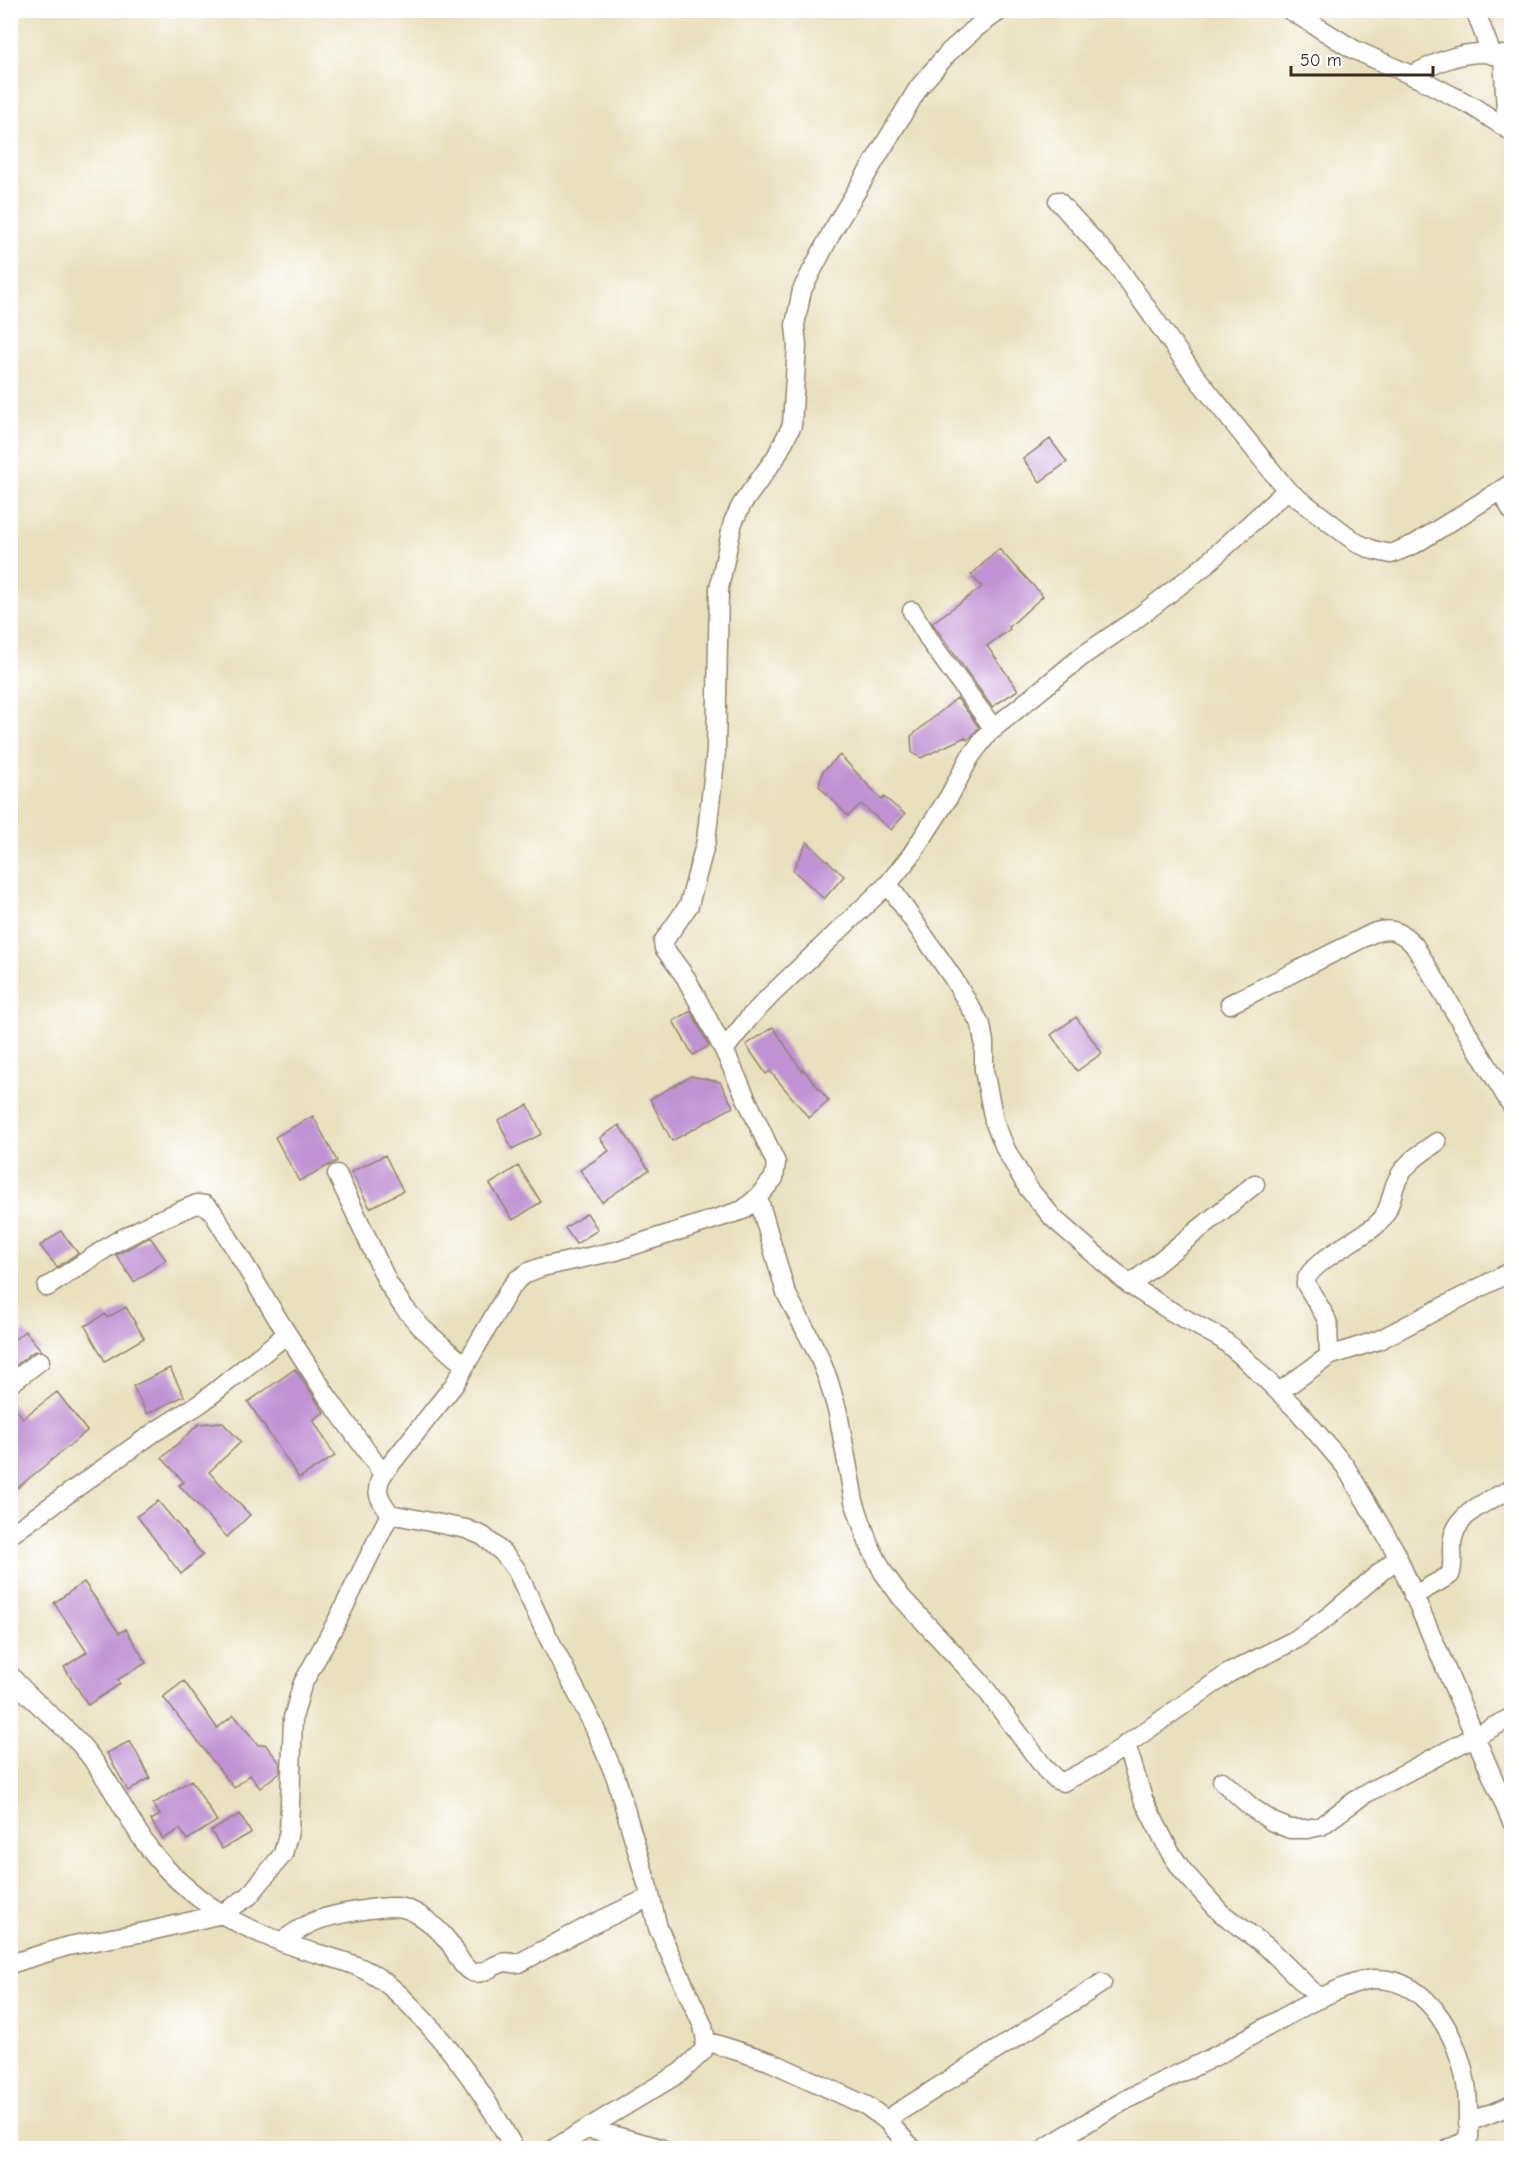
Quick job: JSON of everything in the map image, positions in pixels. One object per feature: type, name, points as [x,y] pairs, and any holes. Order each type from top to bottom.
[{"type":"street","points":[[555,2148],[681,2072],[703,2051],[706,2041],[703,2026],[664,1946],[616,1778],[593,1724],[516,1569],[503,1553],[483,1536],[466,1529],[390,1514],[377,1494],[379,1480],[438,1407],[465,1366],[509,1290],[518,1279],[542,1267],[616,1251],[724,1218],[743,1210],[774,1178],[776,1163],[724,1050],[686,978],[664,948],[665,937],[689,905],[706,841],[716,751],[719,588],[728,541],[733,522],[742,504],[776,457],[792,425],[797,346],[795,325],[802,290],[833,230],[918,87],[949,52],[977,27],[1001,10]]},
{"type":"street","points":[[1290,10],[1353,49],[1412,75],[1472,106],[1509,130]]},
{"type":"street","points":[[1475,10],[1502,55],[1509,130]]},
{"type":"street","points":[[1412,75],[1442,60],[1461,55],[1483,53],[1502,55]]},
{"type":"street","points":[[1058,201],[1117,266],[1193,373],[1287,490],[1357,543],[1372,550],[1391,554],[1415,544],[1506,487],[1512,511]]},
{"type":"street","points":[[724,1050],[749,1018],[772,994],[888,884],[912,854],[938,814],[970,757],[994,729],[1085,654],[1132,622],[1202,568],[1287,490]]},
{"type":"street","points":[[912,611],[942,659],[994,729]]},
{"type":"street","points":[[888,884],[953,978],[981,1025],[984,1042],[984,1070],[994,1121],[1006,1150],[1028,1188],[1053,1218],[1130,1285],[1169,1310],[1222,1339],[1298,1411],[1345,1466],[1397,1558],[1512,1822]]},
{"type":"street","points":[[1230,1004],[1373,933],[1384,929],[1397,931],[1414,945],[1512,1106]]},
{"type":"street","points":[[1329,1356],[1328,1324],[1306,1284],[1308,1274],[1316,1265],[1360,1238],[1383,1218],[1391,1203],[1395,1184],[1407,1165],[1437,1142]]},
{"type":"street","points":[[337,1174],[388,1283],[402,1305],[421,1327],[465,1366]]},
{"type":"street","points":[[1130,1285],[1255,1184]]},
{"type":"street","points":[[758,1197],[786,1293],[818,1354],[828,1379],[838,1413],[854,1501],[868,1542],[883,1572],[901,1597],[981,1683],[1046,1770],[1057,1780],[1063,1782],[1070,1780],[1100,1763],[1229,1673],[1295,1640],[1329,1616],[1397,1558]]},
{"type":"street","points":[[47,1287],[114,1244],[154,1222],[197,1204],[204,1205],[212,1211],[235,1245],[287,1334],[327,1396],[383,1474]]},
{"type":"street","points":[[1279,1392],[1329,1356],[1379,1340],[1512,1271]]},
{"type":"street","points":[[10,1534],[156,1431],[201,1403],[287,1334]]},
{"type":"street","points":[[10,1384],[40,1361]]},
{"type":"street","points":[[1413,1596],[1450,1575],[1453,1566],[1453,1537],[1468,1514],[1488,1500],[1512,1489]]},
{"type":"street","points":[[10,1964],[68,1946],[150,1931],[222,1914],[249,1896],[283,1854],[289,1830],[293,1718],[302,1685],[337,1621],[390,1514]]},
{"type":"street","points":[[10,1675],[21,1689],[81,1745],[102,1772],[143,1839],[176,1878],[222,1914],[282,1941],[363,1969],[400,1994],[434,2030],[470,2074],[514,2148]]},
{"type":"street","points":[[1222,1781],[1251,1807],[1273,1822],[1290,1829],[1321,1826],[1363,1795],[1512,1717]]},
{"type":"street","points":[[1126,1744],[1143,1799],[1170,1852],[1183,1871],[1221,1913],[1266,1946],[1320,1999]]},
{"type":"street","points":[[282,1941],[314,1922],[331,1916],[387,1907],[401,1908],[413,1912],[439,1931],[465,1966],[472,1973],[478,1973],[503,1962],[519,1963],[591,1924],[650,1897]]},
{"type":"street","points":[[1045,2148],[1140,2092],[1219,2054],[1320,1999],[1359,1981],[1378,1979],[1401,1983],[1420,1994],[1433,2007],[1445,2025],[1455,2048],[1467,2090],[1469,2137],[1450,2148]]},
{"type":"street","points":[[886,2120],[1102,1983]]},
{"type":"street","points":[[706,2041],[769,2061],[867,2106],[886,2120],[912,2148]]},
{"type":"street","points":[[1468,2122],[1512,2105]]},
{"type":"street","points":[[589,2129],[660,2148]]},
{"type":"building","points":[[1050,439],[1067,462],[1040,482],[1023,459]]},
{"type":"building","points":[[999,549],[1043,596],[1009,627],[1010,629],[987,646],[1018,690],[992,707],[932,623],[982,587],[971,575]]},
{"type":"building","points":[[957,698],[979,727],[971,737],[967,740],[965,737],[921,758],[912,753],[911,736]]},
{"type":"building","points":[[840,755],[882,800],[884,797],[905,814],[891,830],[861,804],[848,816],[819,786],[823,771]]},
{"type":"building","points":[[807,842],[844,876],[824,899],[793,870]]},
{"type":"building","points":[[691,1011],[709,1046],[693,1055],[673,1021]]},
{"type":"building","points":[[1076,1017],[1102,1053],[1077,1071],[1051,1035]]},
{"type":"building","points":[[773,1027],[802,1071],[803,1069],[829,1101],[809,1118],[770,1071],[766,1074],[746,1045]]},
{"type":"building","points":[[691,1076],[720,1082],[733,1107],[672,1141],[650,1099]]},
{"type":"building","points":[[528,1105],[542,1134],[512,1149],[498,1120]]},
{"type":"building","points":[[313,1116],[337,1161],[299,1181],[275,1137]]},
{"type":"building","points":[[619,1125],[649,1170],[602,1202],[580,1170],[609,1151],[600,1138]]},
{"type":"building","points":[[385,1155],[403,1191],[370,1208],[351,1172]]},
{"type":"building","points":[[518,1166],[541,1202],[513,1220],[490,1184]]},
{"type":"building","points":[[587,1213],[598,1230],[576,1244],[565,1228]]},
{"type":"building","points":[[61,1231],[78,1253],[57,1267],[40,1246]]},
{"type":"building","points":[[150,1237],[166,1260],[134,1282],[116,1255]]},
{"type":"building","points":[[126,1307],[144,1338],[105,1361],[85,1326],[105,1314],[107,1318]]},
{"type":"building","points":[[25,1331],[41,1350],[33,1352],[15,1366],[10,1360],[10,1343]]},
{"type":"building","points":[[170,1368],[184,1396],[147,1414],[133,1386]]},
{"type":"building","points":[[295,1369],[324,1412],[313,1420],[335,1456],[299,1478],[248,1402]]},
{"type":"building","points":[[57,1392],[87,1431],[10,1494],[10,1402],[23,1418]]},
{"type":"building","points":[[222,1422],[241,1442],[209,1472],[250,1515],[227,1537],[179,1485],[184,1482],[162,1458],[199,1424]]},
{"type":"building","points":[[158,1501],[203,1555],[181,1574],[137,1516]]},
{"type":"building","points":[[84,1582],[119,1633],[126,1629],[146,1663],[117,1680],[120,1684],[88,1705],[64,1667],[87,1652],[54,1603]]},
{"type":"building","points":[[184,1681],[217,1728],[234,1715],[258,1745],[265,1744],[280,1763],[280,1772],[260,1788],[250,1775],[234,1788],[163,1697]]},
{"type":"building","points":[[130,1741],[150,1778],[128,1791],[107,1753]]},
{"type":"building","points":[[191,1780],[217,1821],[187,1840],[180,1829],[163,1839],[151,1820],[160,1815],[153,1804]]},
{"type":"building","points":[[240,1814],[251,1833],[222,1849],[211,1831]]}]
